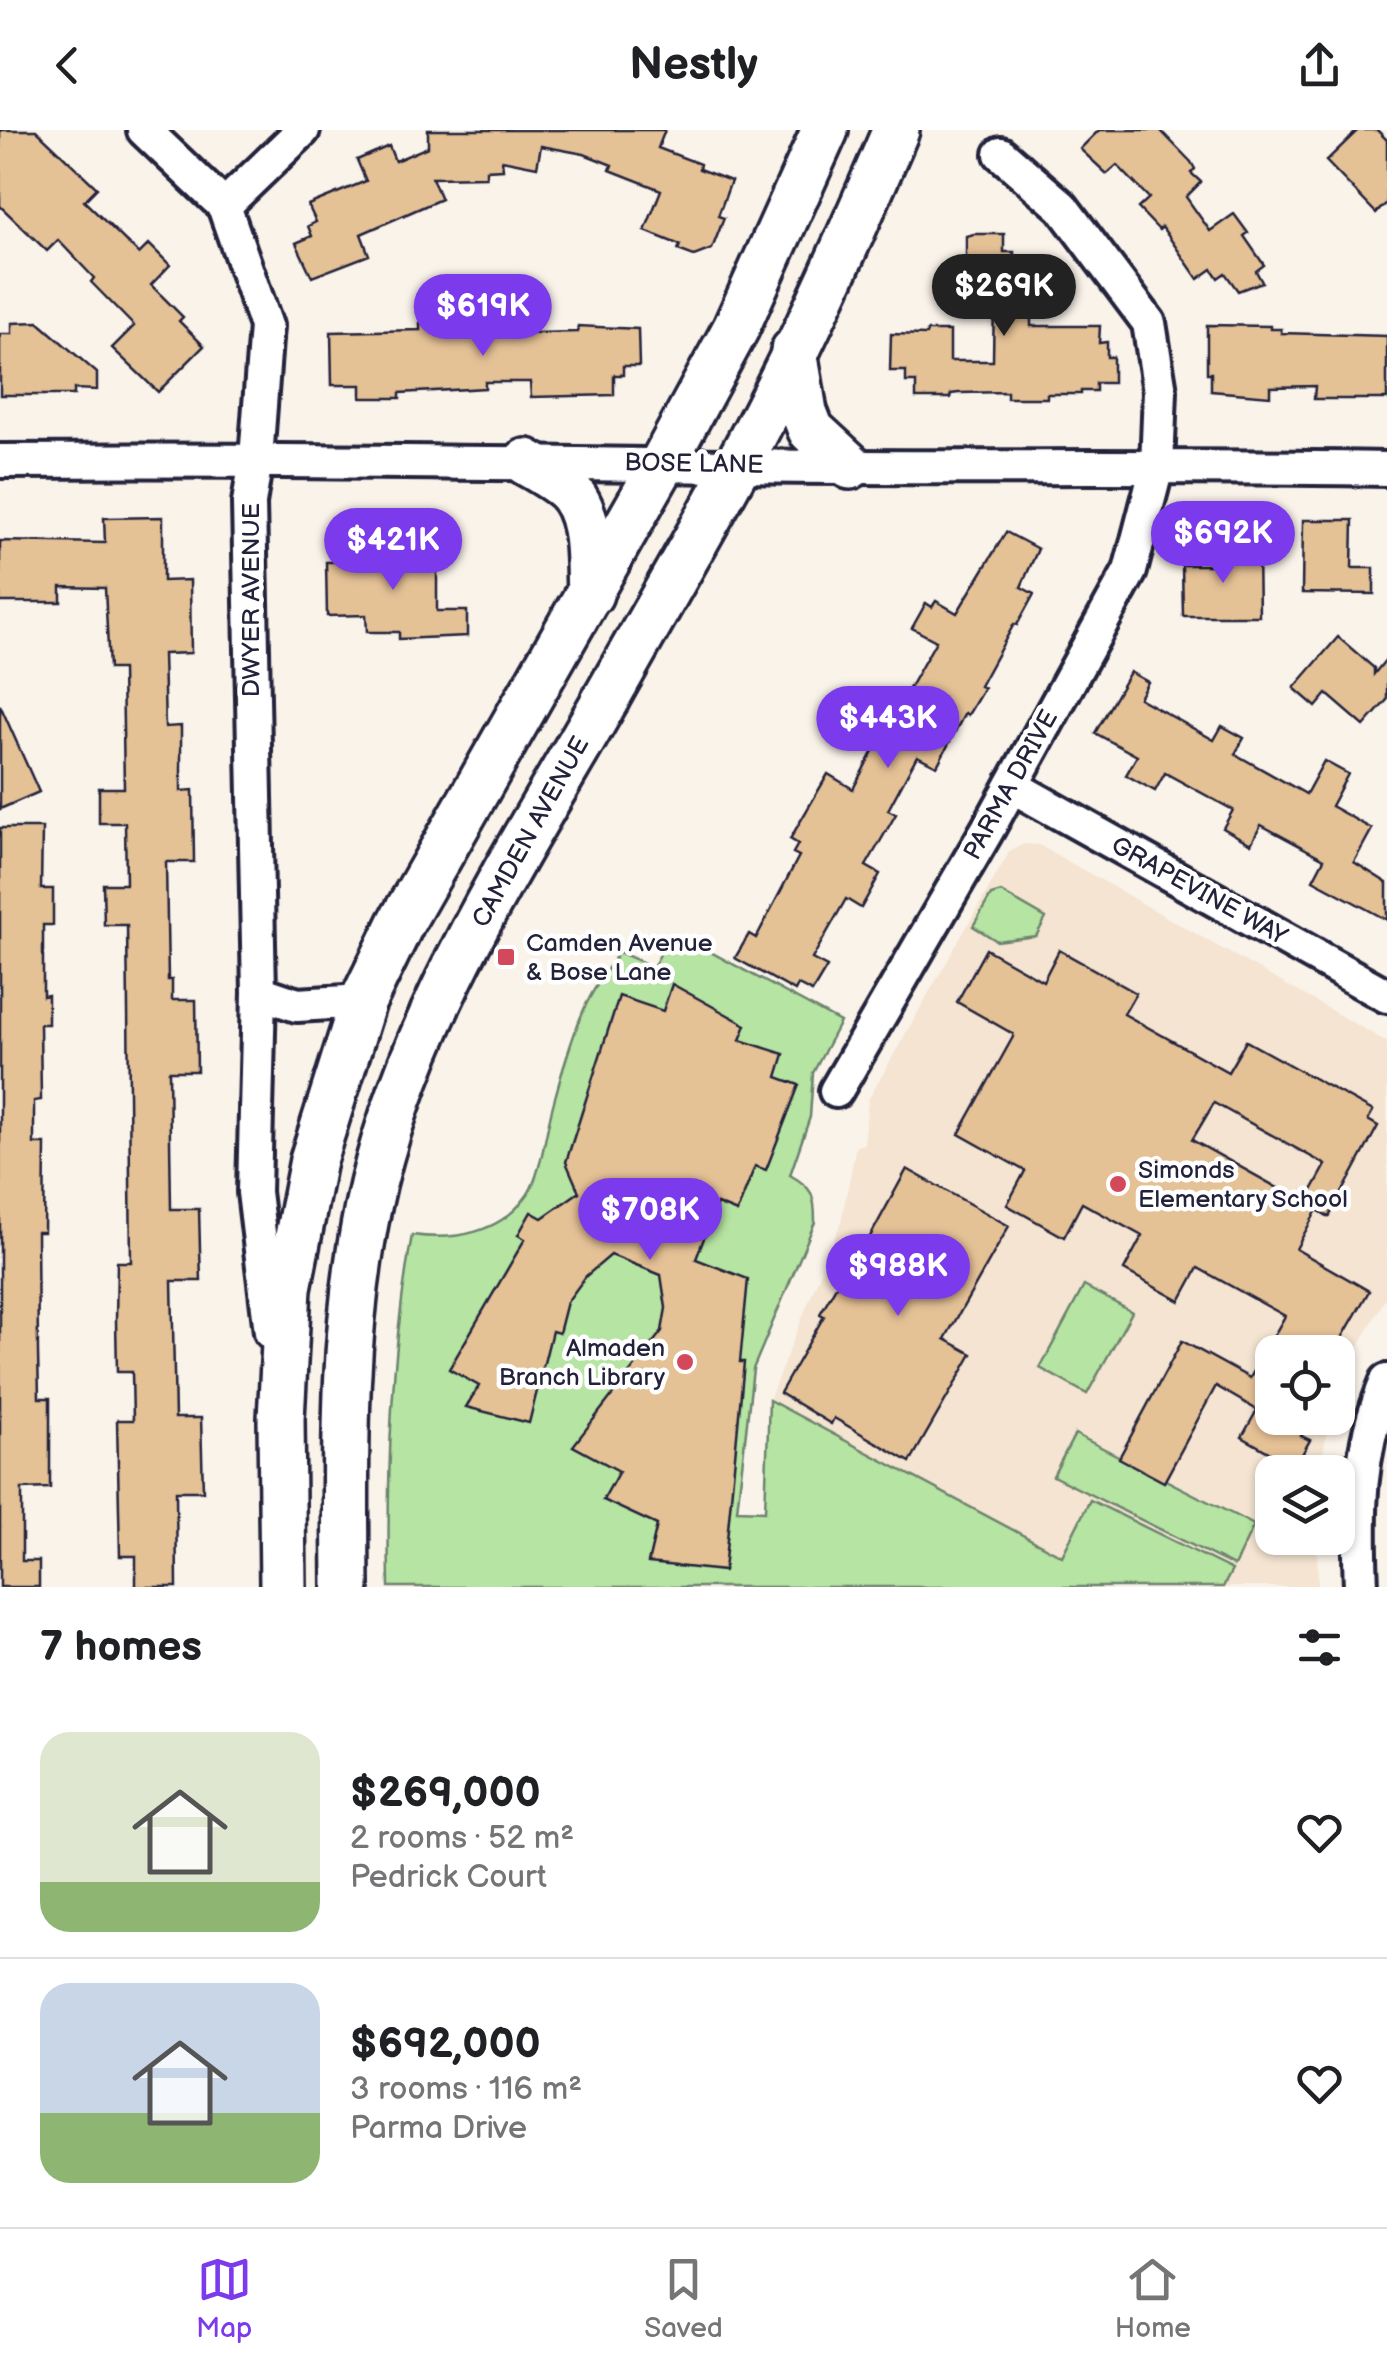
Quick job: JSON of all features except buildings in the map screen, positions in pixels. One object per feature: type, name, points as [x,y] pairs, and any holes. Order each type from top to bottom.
[{"type":"main road","points":[[283,1587],[281,1419],[288,1288],[313,1160],[363,1001],[401,924],[590,594],[736,328],[826,130]]},
{"type":"main road","name":"CAMDEN AVENUE","points":[[346,1587],[344,1448],[348,1332],[368,1205],[396,1103],[435,1010],[513,860],[737,466],[841,257],[896,130]]},
{"type":"main road","points":[[794,351],[804,412],[812,430],[850,466]]},
{"type":"main road","points":[[526,462],[566,489],[580,506],[586,527],[590,594]]},
{"type":"street","name":"DWYER AVENUE","points":[[144,130],[224,206],[266,326],[256,459],[248,502],[255,950],[259,992],[254,1192],[281,1419]]},
{"type":"street","points":[[224,206],[303,130]]},
{"type":"street","name":"PARMA DRIVE","points":[[836,1090],[1012,786],[1130,571],[1157,467],[1160,391],[1149,323],[1062,207],[1001,154]]},
{"type":"street","name":"BOSE LANE","points":[[0,461],[256,459],[1387,470]]},
{"type":"street","name":"GRAPEVINE WAY","points":[[1012,786],[1387,996]]},
{"type":"street","points":[[259,992],[298,1005],[363,1001]]},
{"type":"street","points":[[1361,1587],[1358,1506],[1363,1454],[1387,1381]]},
{"type":"shaded area","name":"Simonds Elementary School","points":[[1024,844],[1039,845],[1387,1042],[1387,1295],[1355,1353],[1355,1335],[1255,1335],[1255,1435],[1326,1435],[1323,1455],[1255,1455],[1255,1555],[1317,1555],[1318,1587],[738,1587],[765,1511],[769,1400],[841,1222],[856,1146],[864,1144],[868,1100],[1010,851]]},
{"type":"green space","points":[[1001,892],[1046,918],[1036,936],[997,941],[973,926],[991,895]]},
{"type":"green space","points":[[687,943],[840,1022],[813,1073],[810,1117],[790,1175],[811,1193],[815,1222],[753,1369],[737,1510],[765,1511],[769,1400],[1062,1556],[1090,1500],[1232,1570],[1223,1587],[389,1587],[392,1410],[399,1322],[412,1235],[445,1237],[476,1231],[505,1218],[517,1207],[536,1175],[569,1050],[584,1008],[600,980],[619,952],[653,967],[662,951]]},
{"type":"green space","points":[[1084,1286],[1132,1312],[1087,1394],[1040,1368]]},
{"type":"green space","points":[[1075,1434],[1254,1525],[1234,1566],[1053,1476]]},
{"type":"place","name":"Camden Avenue & Bose Lane","points":[[506,957]]},
{"type":"place","name":"Simonds Elementary School","points":[[1118,1184]]},
{"type":"place","name":"Almaden Branch Library","points":[[685,1362]]}]
